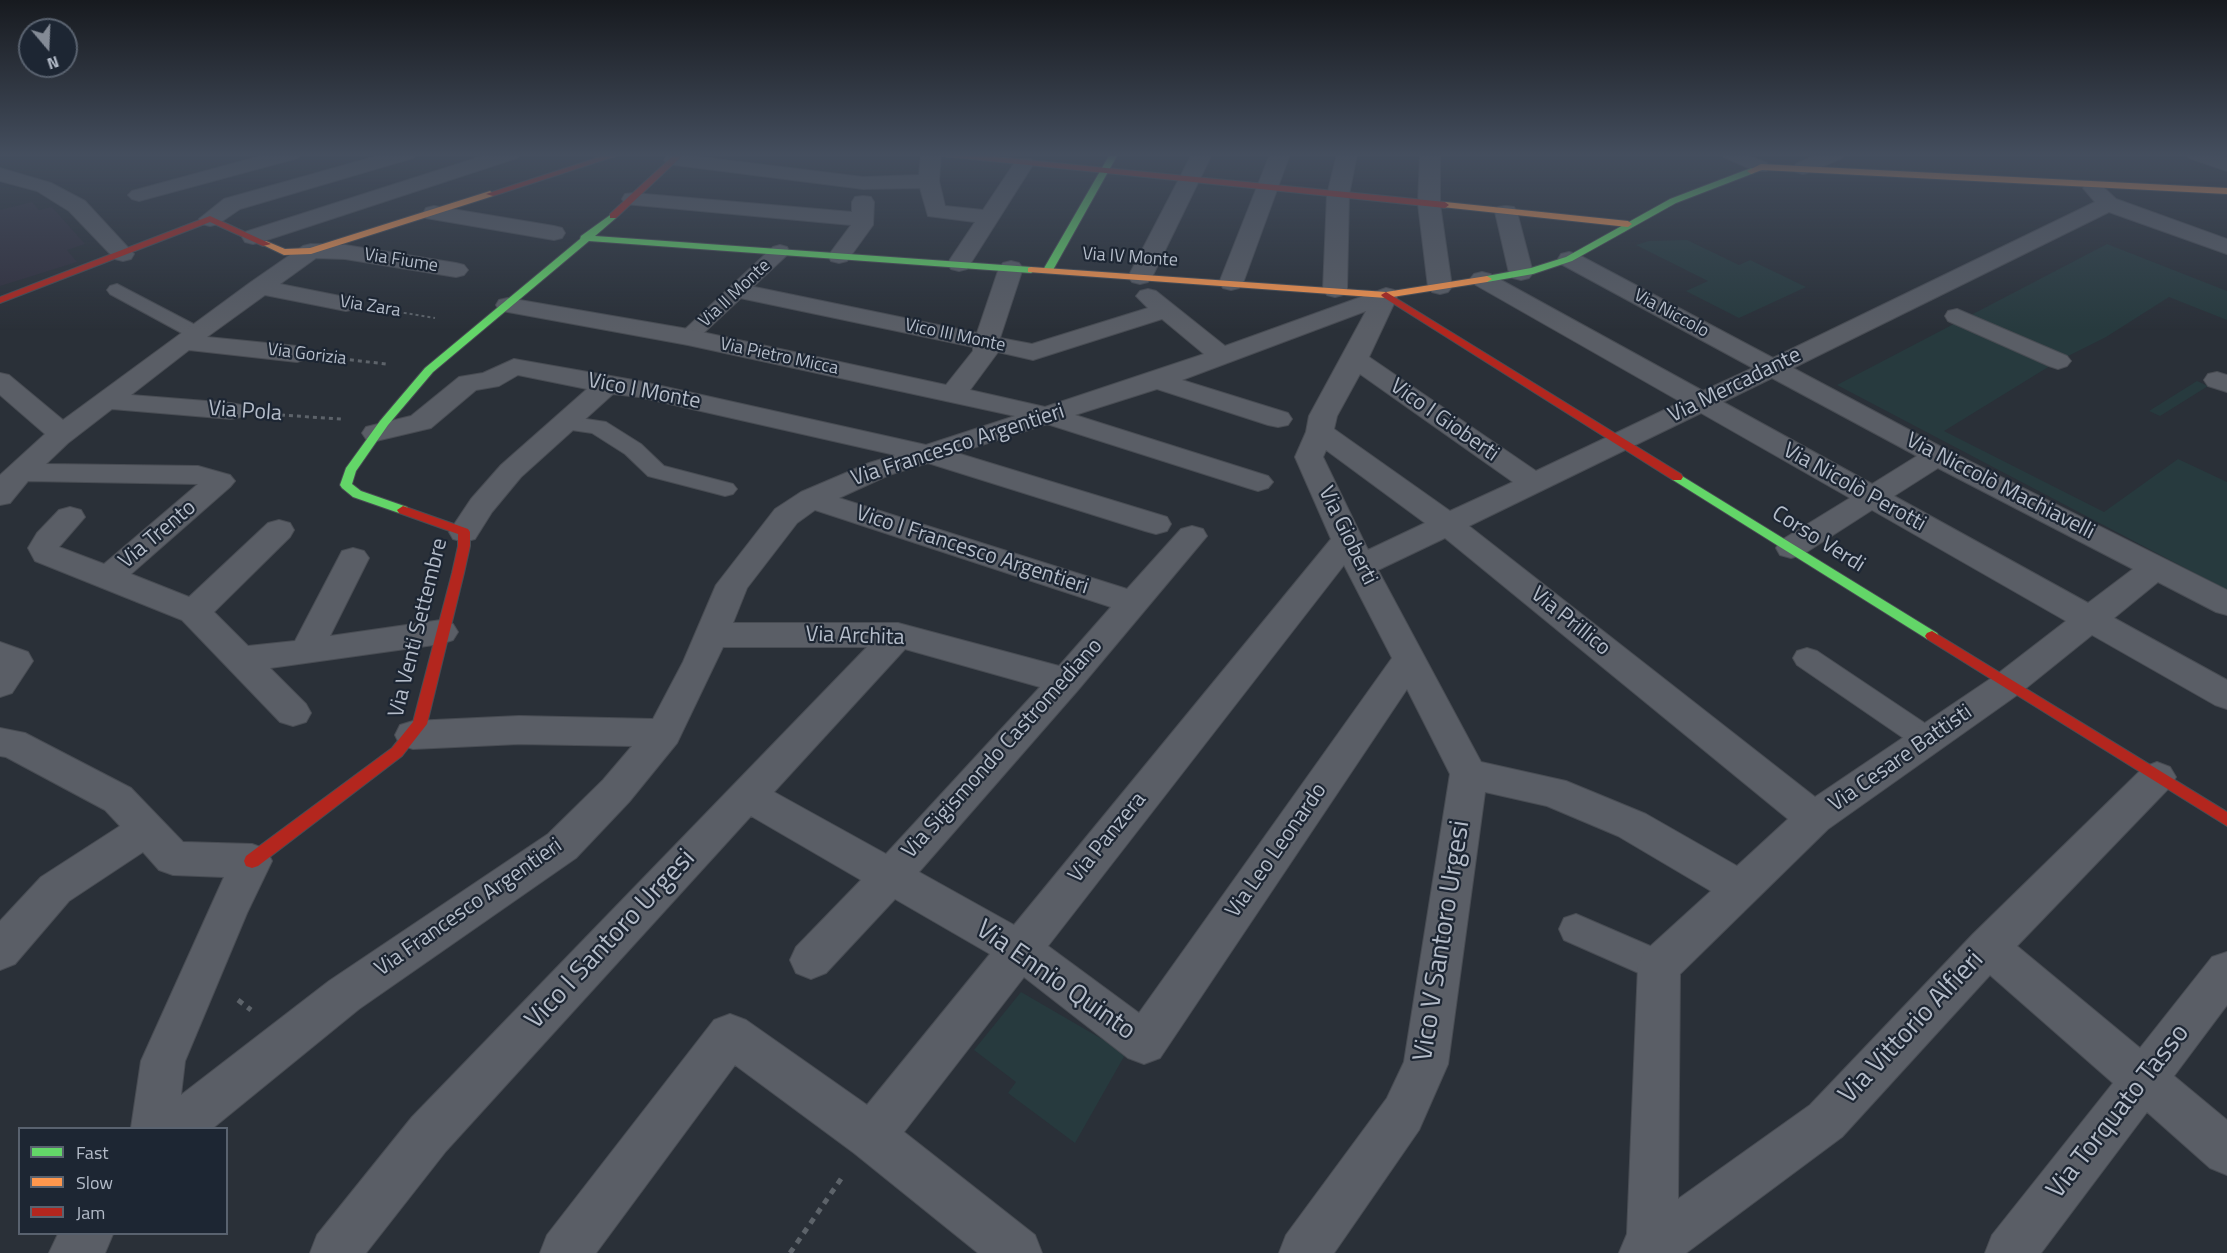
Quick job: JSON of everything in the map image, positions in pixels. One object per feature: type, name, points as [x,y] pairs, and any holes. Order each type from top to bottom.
[{"type":"street","points":[[83,212],[123,254]]},
{"type":"street","points":[[0,300],[123,254],[210,219],[220,212]]},
{"type":"street","points":[[253,237],[329,212]]},
{"type":"street","name":"Via Venti Settembre","points":[[252,861],[396,752],[420,724],[441,632],[460,564],[464,532],[357,494],[346,484],[350,471],[380,428],[429,370],[615,212]]},
{"type":"street","points":[[791,212],[862,219]]},
{"type":"street","points":[[839,256],[862,225],[862,212]]},
{"type":"street","points":[[941,212],[989,217]]},
{"type":"street","points":[[959,264],[992,212]]},
{"type":"street","points":[[1048,270],[1081,212]]},
{"type":"street","points":[[1170,212],[1130,276],[1166,310],[1222,356]]},
{"type":"street","points":[[1231,283],[1259,212]]},
{"type":"street","points":[[1335,291],[1337,212]]},
{"type":"street","points":[[1430,212],[1440,287]]},
{"type":"street","points":[[1506,212],[1521,273]]},
{"type":"street","points":[[1511,212],[1628,224]]},
{"type":"street","name":"Via Francesco Argentieri","points":[[178,1127],[344,995],[562,846],[616,791],[664,733],[700,662],[732,585],[786,516],[811,499],[879,469],[1050,416],[1156,380],[1386,295],[1521,273],[1569,259],[1651,212]]},
{"type":"street","name":"Via Mercadante","points":[[1354,553],[1447,524],[2091,212]]},
{"type":"street","points":[[2131,212],[2227,247]]},
{"type":"street","points":[[0,496],[20,472],[60,436],[259,287],[311,251],[434,213],[554,233]]},
{"type":"street","name":"Via Fiume","points":[[210,219],[284,252],[345,252],[456,270]]},
{"type":"street","name":"Via IV Monte","points":[[584,238],[1386,295]]},
{"type":"street","name":"Via Niccolo","points":[[1569,259],[1773,368]]},
{"type":"street","points":[[953,394],[986,352],[986,342],[1011,268]]},
{"type":"street","name":"Via Nicolò Perotti","points":[[1482,279],[2227,696]]},
{"type":"street","name":"Via Zara","points":[[259,287],[346,304]]},
{"type":"street","name":"Vico III Monte","points":[[740,291],[1033,352],[1166,310]]},
{"type":"street","name":"Via Gioberti","points":[[1386,295],[1355,359],[1323,416],[1320,432],[1309,457],[1354,553],[1469,774]]},
{"type":"street","name":"Corso Verdi","points":[[1386,295],[2227,820]]},
{"type":"street","name":"Via Pietro Micca","points":[[508,305],[688,338],[1050,416],[1258,482]]},
{"type":"street","points":[[1958,316],[2058,361]]},
{"type":"street","name":"Via Gorizia","points":[[191,338],[297,354]]},
{"type":"street","name":"Vico I Gioberti","points":[[1355,359],[1534,483]]},
{"type":"street","name":"Vico I Monte","points":[[380,428],[421,422],[468,383],[490,380],[514,367],[639,389],[926,453],[1156,524]]},
{"type":"street","name":"Via Niccolò Machiavelli","points":[[1773,368],[1937,456],[2227,604]]},
{"type":"street","points":[[1156,380],[1278,419]]},
{"type":"street","points":[[464,532],[481,506],[511,471],[607,385]]},
{"type":"street","points":[[4,389],[60,436]]},
{"type":"street","name":"Via Pola","points":[[106,401],[231,411]]},
{"type":"street","name":"Via Prillico","points":[[1320,432],[1447,524],[1815,818]]},
{"type":"street","points":[[1791,548],[1937,456]]},
{"type":"street","name":"Via Trento","points":[[20,472],[198,475],[220,482],[108,577],[194,612],[293,713]]},
{"type":"street","name":"Vico I Francesco Argentieri","points":[[811,499],[1134,603]]},
{"type":"street","points":[[70,517],[48,540],[43,548],[46,554],[108,577]]},
{"type":"street","points":[[194,612],[279,530]]},
{"type":"street","name":"Via Sigismondo Castromediano","points":[[811,960],[890,877],[1066,681],[1192,536]]},
{"type":"street","name":"Via Panzera","points":[[871,1136],[1019,949],[1354,553]]},
{"type":"street","points":[[306,652],[354,558]]},
{"type":"street","name":"Via Cesare Battisti","points":[[1659,966],[1815,818],[2008,684],[2156,567]]},
{"type":"street","points":[[240,659],[306,652],[441,632]]},
{"type":"street","name":"Via Archita","points":[[711,635],[898,635],[1066,681]]},
{"type":"street","name":"Vico I Santoro Urgesi","points":[[335,1253],[429,1134],[898,635]]},
{"type":"street","points":[[0,654],[16,661],[0,684]]},
{"type":"street","name":"Via Leo Leonardo","points":[[1144,1043],[1409,659]]},
{"type":"street","points":[[412,735],[519,730],[664,733]]},
{"type":"street","points":[[4,748],[118,799],[173,858],[252,861],[227,911],[163,1061],[154,1127]]},
{"type":"street","points":[[1469,774],[1553,792],[1632,825],[1741,888]]},
{"type":"street","name":"Vico V Santoro Urgesi","points":[[1304,1253],[1403,1114],[1426,1064],[1469,774]]},
{"type":"street","name":"Via Vittorio Alfieri","points":[[1648,1249],[1826,1121],[1988,947],[2157,777]]},
{"type":"street","name":"Via Ennio Quinto","points":[[746,795],[1019,949],[1144,1043]]},
{"type":"street","points":[[0,951],[55,889],[145,830]]},
{"type":"street","points":[[1988,947],[2227,1151]]},
{"type":"street","points":[[1648,1249],[1659,966]]},
{"type":"street","name":"Via Torquato Tasso","points":[[2010,1253],[2227,971]]},
{"type":"street","points":[[565,1253],[730,1035],[871,1136],[1017,1253]]},
{"type":"street","points":[[74,1253],[87,1235]]},
{"type":"lane","name":"Via II Monte","points":[[688,338],[780,251]]},
{"type":"lane","points":[[117,290],[191,338]]},
{"type":"lane","points":[[566,423],[597,428],[633,449],[656,471],[725,489]]},
{"type":"lane","points":[[1807,658],[1928,740]]},
{"type":"lane","points":[[1576,929],[1659,966]]},
{"type":"path","name":"Via Zara","points":[[346,304],[481,325]]},
{"type":"path","name":"Via Gorizia","points":[[297,354],[429,370]]},
{"type":"path","name":"Via Pola","points":[[231,411],[380,428]]},
{"type":"path","points":[[232,995],[254,1012]]},
{"type":"path","points":[[790,1253],[871,1136]]},
{"type":"shaded area","points":[[0,212],[57,212],[85,244],[67,250],[77,262],[0,286]]},
{"type":"green space","points":[[1687,240],[1739,265],[1750,260],[1806,287],[1739,318],[1686,291],[1708,281],[1636,245],[1649,241]]},
{"type":"green space","points":[[2107,244],[2227,291],[2227,320],[2169,297],[2106,337],[2058,361],[1944,431],[2104,512],[2178,459],[2227,482],[2227,590],[1837,385]]},
{"type":"green space","points":[[2197,381],[2208,386],[2160,416],[2149,411]]},
{"type":"green space","points":[[1021,992],[1126,1053],[1075,1143],[1008,1093],[1016,1082],[974,1050]]},
{"type":"traffic: fast","points":[[1048,270],[1081,212]]},
{"type":"traffic: fast","points":[[1487,279],[1533,271],[1569,259],[1652,212]]},
{"type":"traffic: fast","points":[[403,510],[357,494],[346,485],[350,471],[384,423],[429,370],[613,216]]},
{"type":"traffic: fast","points":[[584,238],[1031,270]]},
{"type":"traffic: fast","points":[[1677,477],[1932,636]]},
{"type":"traffic: slow","points":[[266,244],[284,252],[311,251],[432,212]]},
{"type":"traffic: slow","points":[[1517,212],[1628,224]]},
{"type":"traffic: slow","points":[[1031,270],[1386,295],[1487,279]]},
{"type":"traffic: jam","points":[[613,216],[617,212]]},
{"type":"traffic: jam","points":[[0,300],[210,219],[266,244]]},
{"type":"traffic: jam","points":[[1386,295],[1677,477]]},
{"type":"traffic: jam","points":[[252,861],[397,752],[420,724],[458,573],[464,546],[464,532],[403,510]]},
{"type":"traffic: jam","points":[[1932,636],[2227,820]]}]
